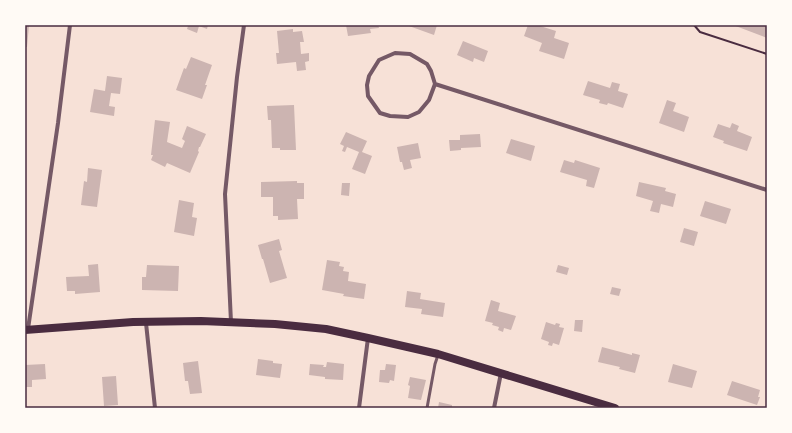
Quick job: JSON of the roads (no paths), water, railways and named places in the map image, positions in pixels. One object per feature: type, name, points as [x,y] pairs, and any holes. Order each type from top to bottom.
[{"type":"main road","points":[[27,329],[133,322],[201,321],[275,324],[326,330],[438,354],[600,406],[615,408]]},
{"type":"street","points":[[27,329],[58,124],[70,25]]},
{"type":"street","points":[[231,322],[225,194],[244,25]]},
{"type":"street","points":[[395,52],[410,54],[427,64],[435,84],[429,100],[419,112],[408,117],[390,116],[380,113],[368,96],[367,85],[369,76],[379,60],[395,52]]},
{"type":"street","points":[[435,84],[767,190]]},
{"type":"street","points":[[146,323],[155,408]]},
{"type":"street","points":[[359,408],[368,338]]},
{"type":"street","points":[[494,408],[501,373]]},
{"type":"lane","points":[[428,408],[438,354]]}]
